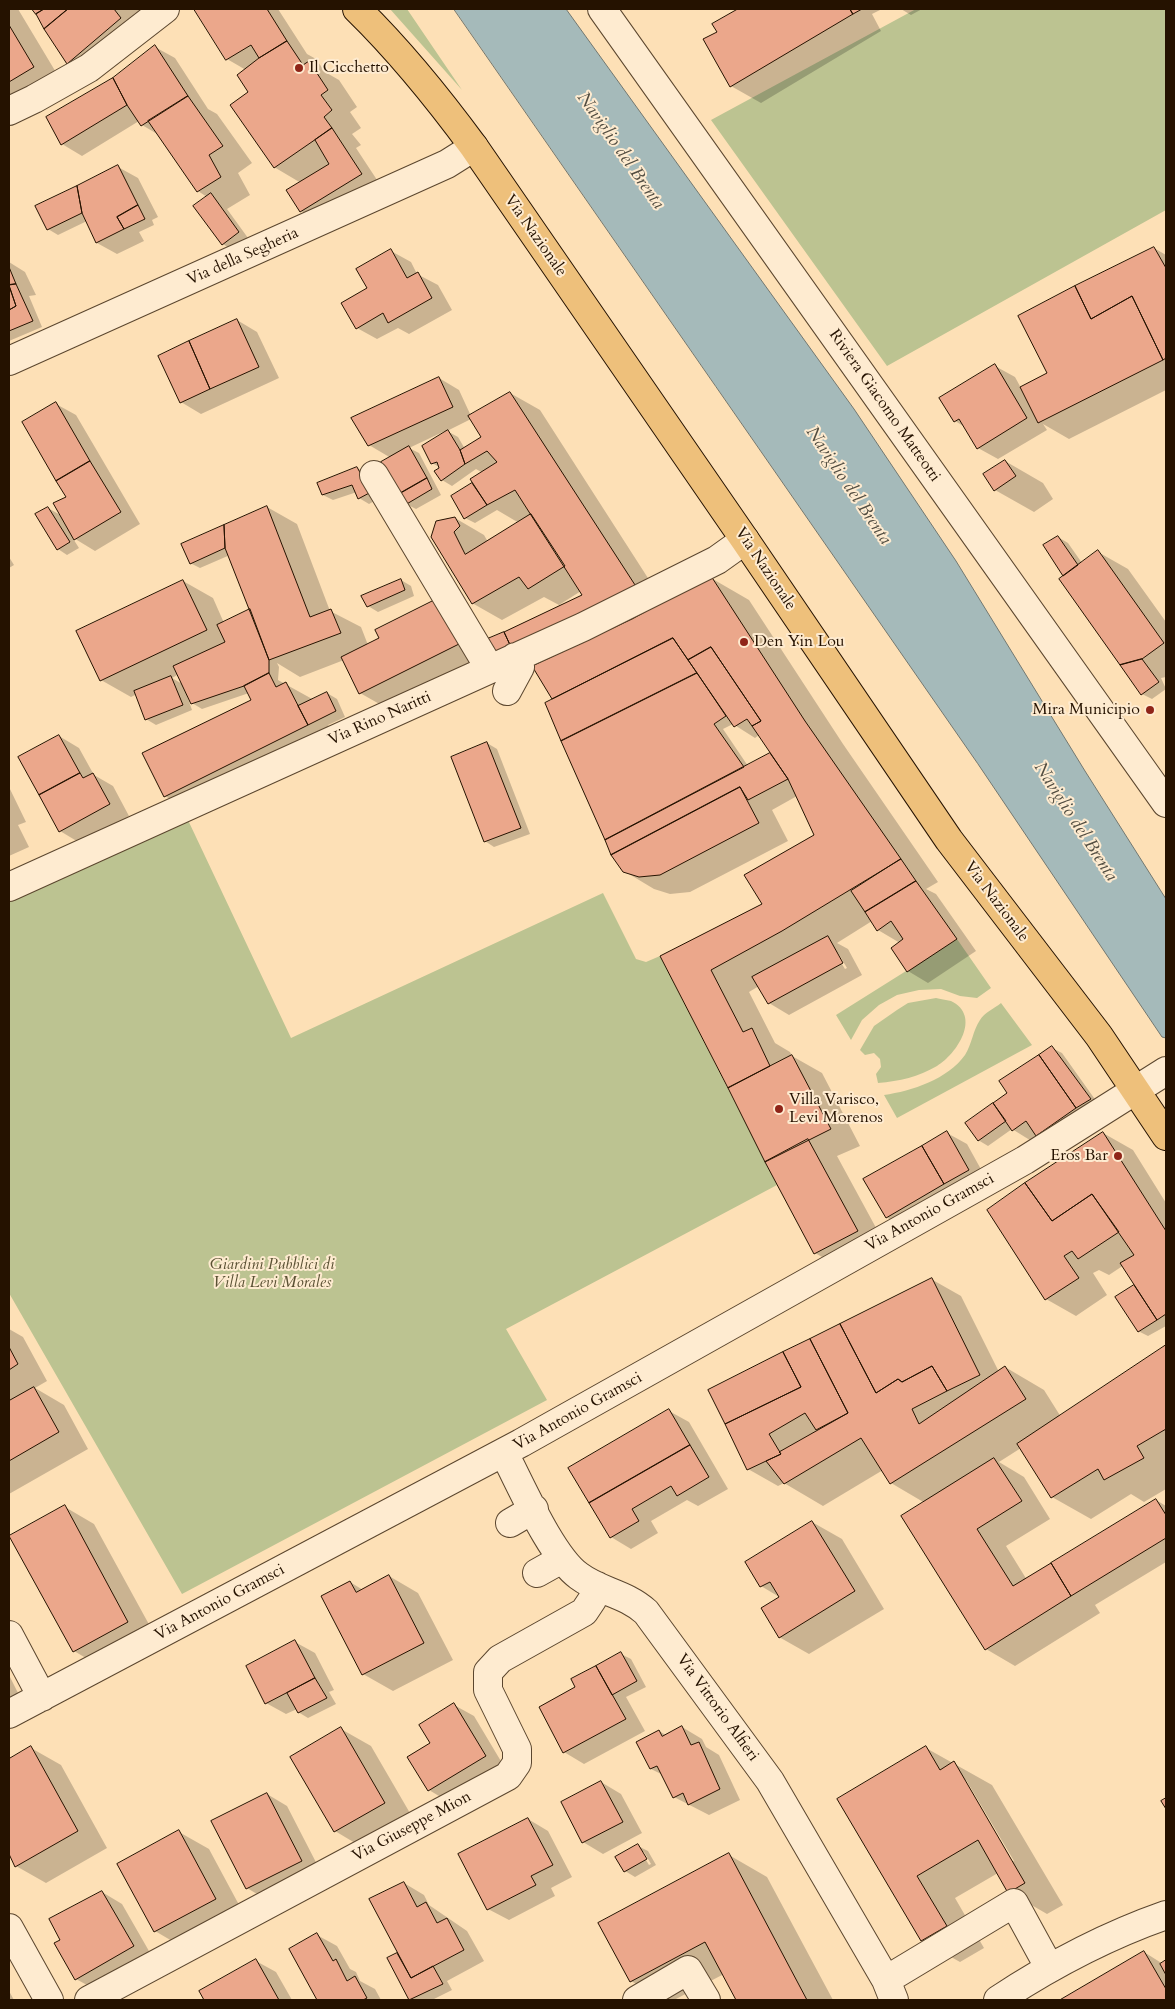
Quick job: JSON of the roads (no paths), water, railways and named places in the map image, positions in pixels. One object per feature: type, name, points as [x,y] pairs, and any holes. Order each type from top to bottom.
[{"type":"main road","name":"Via Nazionale","points":[[357,9],[384,35],[438,97],[474,147],[949,840],[1099,1036],[1166,1136]]},
{"type":"street","points":[[9,111],[89,68],[166,9]]},
{"type":"street","name":"Riviera Giacomo Matteotti","points":[[602,9],[1166,803]]},
{"type":"street","name":"Via della Segheria","points":[[9,361],[448,164],[474,147]]},
{"type":"street","points":[[374,474],[490,669]]},
{"type":"street","name":"Via Rino Naritti","points":[[9,887],[583,627],[717,560],[745,540]]},
{"type":"street","points":[[506,691],[520,667],[515,657]]},
{"type":"street","name":"Via Antonio Gramsci","points":[[9,1714],[504,1453],[1025,1160],[1166,1071]]},
{"type":"street","name":"Via Vittorio Alfieri","points":[[504,1453],[562,1560],[578,1576],[596,1586],[633,1601],[651,1618],[770,1781],[890,1990]]},
{"type":"street","points":[[510,1522],[534,1509]]},
{"type":"street","points":[[536,1573],[562,1560]]},
{"type":"street","name":"Via Giuseppe Mion","points":[[89,2000],[508,1776],[517,1764],[517,1749],[488,1690],[488,1672],[500,1659],[584,1612],[592,1600],[596,1586]]},
{"type":"street","points":[[9,1635],[42,1697]]},
{"type":"street","points":[[890,1990],[1014,1903],[1031,1935],[1040,1982]]},
{"type":"street","points":[[998,2000],[1040,1982],[1136,1926],[1166,1915]]},
{"type":"street","points":[[9,1928],[49,2000]]},
{"type":"street","points":[[637,2000],[688,1970],[706,2000]]},
{"type":"water","name":"Naviglio del Brenta","points":[[454,9],[566,9],[854,409],[956,561],[1166,899],[1166,1038],[1162,1037],[978,764]]},
{"type":"place","name":"Il Cicchetto","points":[[299,68]]},
{"type":"place","name":"Den Yin Lou","points":[[744,642]]},
{"type":"place","name":"Mira Municipio","points":[[1150,710]]},
{"type":"place","name":"Villa Varisco, Levi Morenos","points":[[779,1109]]},
{"type":"place","name":"Eros Bar","points":[[1118,1156]]},
{"type":"park label","name":"Giardini Pubblici di Villa Levi Morales","points":[[272,1274]]}]
